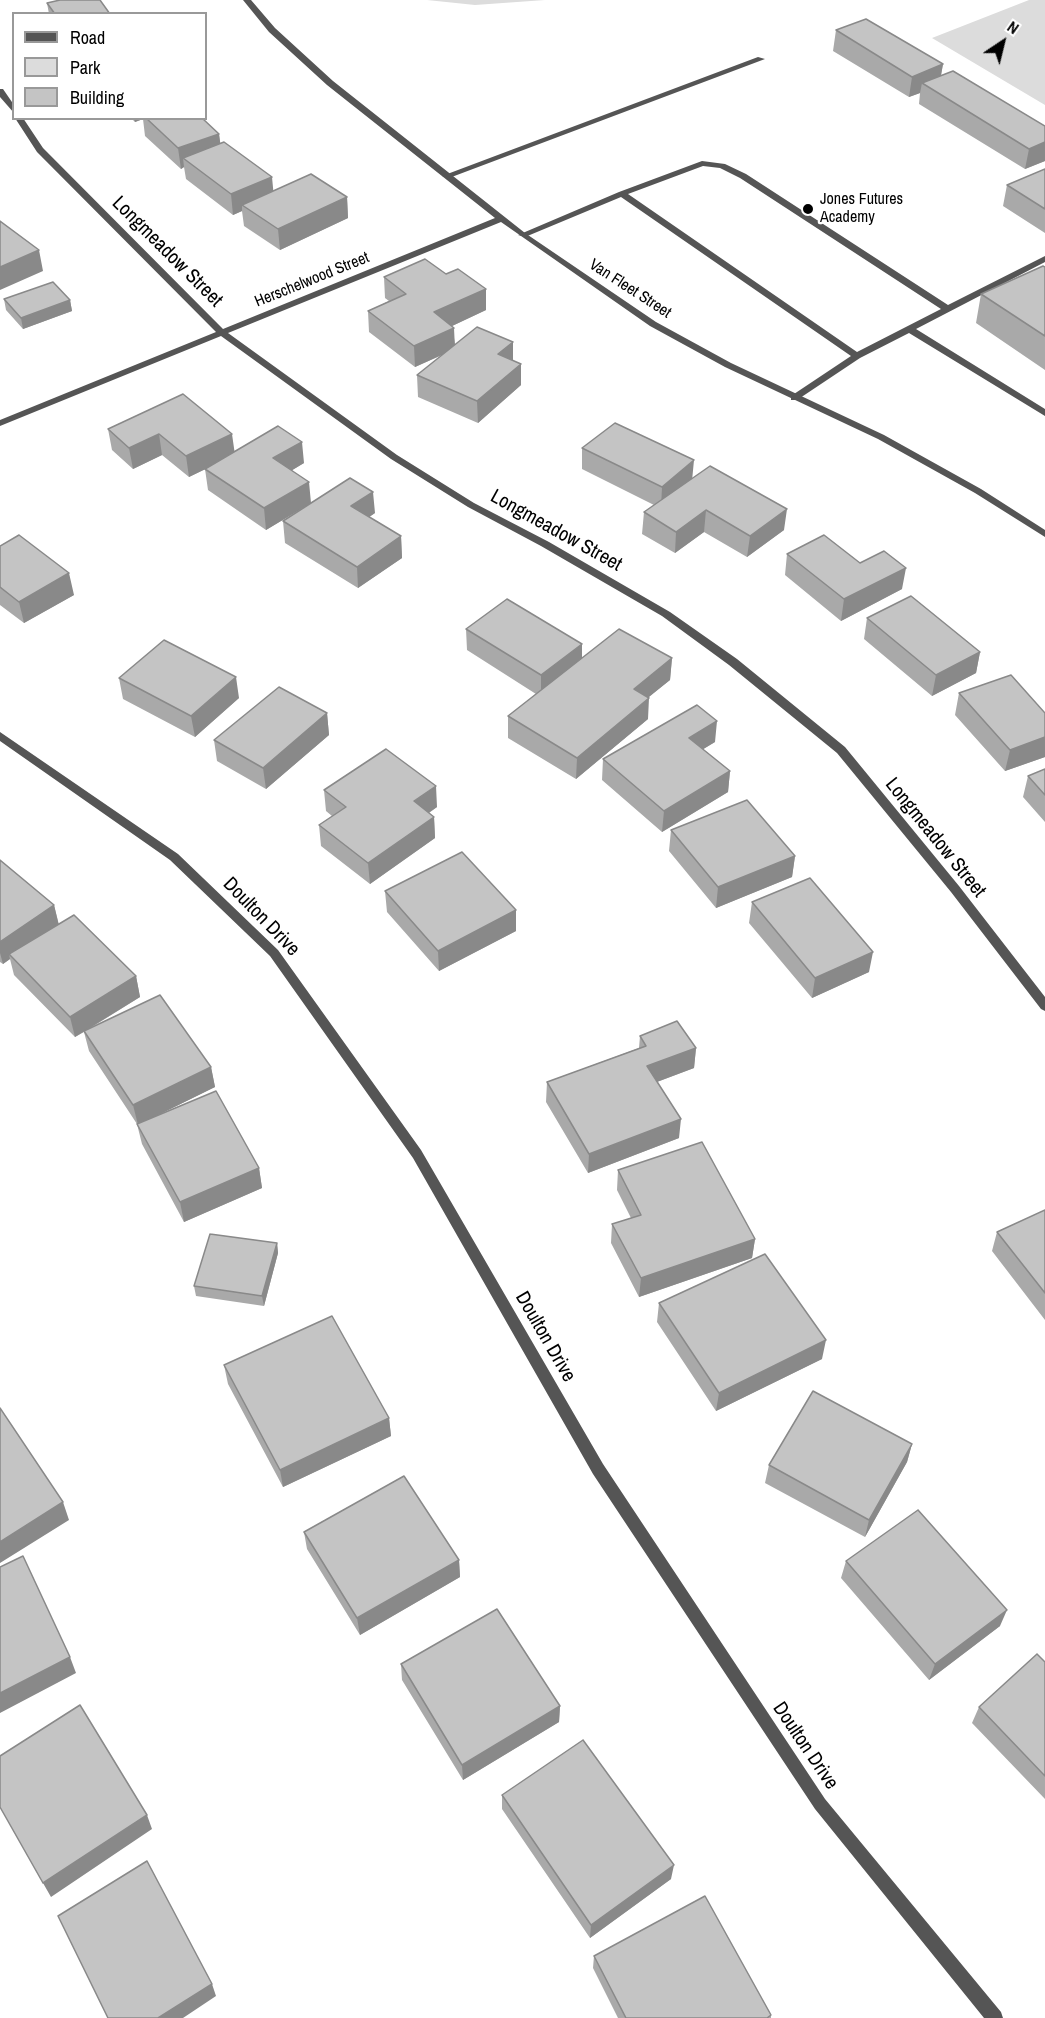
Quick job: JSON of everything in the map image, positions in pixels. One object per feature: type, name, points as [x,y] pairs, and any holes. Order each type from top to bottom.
[{"type":"street","name":"Van Fleet Street","points":[[247,0],[272,30],[330,83],[446,176],[522,235],[653,324],[794,398],[881,437],[978,491],[1045,534]]},
{"type":"street","points":[[446,176],[761,59]]},
{"type":"street","points":[[0,91],[12,108]]},
{"type":"street","name":"Longmeadow Street","points":[[20,120],[40,150],[222,333],[394,457],[471,505],[545,544],[666,614],[769,691],[841,750],[955,889],[1045,1006]]},
{"type":"street","points":[[522,235],[702,163],[722,166],[743,176],[949,310]]},
{"type":"street","points":[[622,194],[857,356]]},
{"type":"street","name":"Herschelwood Street","points":[[0,423],[501,219]]},
{"type":"street","points":[[794,398],[857,356],[1045,259]]},
{"type":"street","points":[[909,329],[1045,413]]},
{"type":"street","name":"Doulton Drive","points":[[0,736],[174,857],[274,953],[417,1155],[598,1469],[820,1804],[995,2018]]},
{"type":"green space","points":[[427,0],[545,0],[475,5]]},
{"type":"green space","points":[[1029,0],[1045,0],[1045,105],[932,38]]},
{"type":"building","points":[[60,0],[100,0],[109,12],[54,12],[47,3]]},
{"type":"building","points":[[866,19],[943,64],[912,77],[836,30]]},
{"type":"building","points":[[953,71],[1045,126],[1045,142],[1029,149],[922,83]]},
{"type":"building","points":[[148,120],[204,120],[219,134],[178,148]]},
{"type":"building","points":[[224,142],[272,177],[231,194],[183,158]]},
{"type":"building","points":[[1045,169],[1045,209],[1007,185]]},
{"type":"building","points":[[311,174],[347,197],[278,229],[242,205]]},
{"type":"building","points":[[0,221],[39,250],[0,267]]},
{"type":"building","points":[[425,259],[446,274],[458,269],[486,289],[434,312],[454,328],[414,346],[368,311],[406,294],[384,277]]},
{"type":"building","points":[[1045,267],[1045,336],[981,294]]},
{"type":"building","points":[[53,282],[70,300],[21,318],[4,299]]},
{"type":"building","points":[[477,327],[513,342],[498,354],[521,364],[477,401],[417,375]]},
{"type":"building","points":[[183,394],[232,434],[186,456],[159,434],[129,448],[108,429]]},
{"type":"building","points":[[615,423],[694,460],[662,487],[582,448]]},
{"type":"building","points":[[278,426],[302,442],[273,458],[309,482],[264,508],[205,469]]},
{"type":"building","points":[[710,466],[787,509],[750,536],[706,510],[676,532],[644,512]]},
{"type":"building","points":[[350,478],[373,492],[351,506],[401,536],[357,567],[283,521]]},
{"type":"building","points":[[19,535],[69,573],[19,602],[0,587],[0,546]]},
{"type":"building","points":[[824,535],[860,563],[884,551],[906,568],[844,599],[787,554]]},
{"type":"building","points":[[911,596],[980,652],[936,675],[867,618]]},
{"type":"building","points":[[507,599],[582,644],[541,675],[466,629]]},
{"type":"building","points":[[619,629],[672,658],[634,689],[649,698],[577,758],[508,716]]},
{"type":"building","points":[[164,640],[236,677],[191,716],[119,678]]},
{"type":"building","points":[[1011,675],[1045,713],[1045,737],[1010,750],[959,693]]},
{"type":"building","points":[[279,687],[327,713],[263,768],[214,740]]},
{"type":"building","points":[[697,705],[717,721],[689,738],[730,771],[664,811],[603,759]]},
{"type":"building","points":[[386,749],[436,786],[414,801],[434,817],[368,863],[319,825],[346,807],[324,790]]},
{"type":"building","points":[[1045,769],[1045,795],[1028,776]]},
{"type":"building","points":[[747,800],[795,856],[718,887],[671,830]]},
{"type":"building","points":[[462,852],[516,910],[438,951],[385,891]]},
{"type":"building","points":[[0,860],[54,905],[0,942]]},
{"type":"building","points":[[810,878],[873,952],[815,978],[752,902]]},
{"type":"building","points":[[74,915],[136,976],[70,1017],[9,954]]},
{"type":"building","points":[[160,995],[211,1067],[133,1105],[84,1031]]},
{"type":"building","points":[[677,1021],[696,1048],[647,1066],[681,1119],[589,1154],[547,1082],[646,1046],[640,1036]]},
{"type":"building","points":[[216,1091],[259,1168],[180,1202],[137,1124]]},
{"type":"building","points":[[702,1142],[755,1239],[641,1278],[612,1224],[641,1215],[618,1170]]},
{"type":"building","points":[[1045,1210],[1045,1293],[997,1232]]},
{"type":"building","points":[[210,1234],[277,1243],[262,1296],[194,1286]]},
{"type":"building","points":[[765,1254],[826,1340],[719,1393],[659,1303]]},
{"type":"building","points":[[332,1316],[389,1418],[280,1470],[224,1365]]},
{"type":"building","points":[[813,1391],[912,1444],[869,1520],[769,1465]]},
{"type":"building","points":[[0,1408],[63,1502],[0,1542]]},
{"type":"building","points":[[404,1476],[459,1560],[357,1618],[304,1532]]},
{"type":"building","points":[[918,1510],[1007,1610],[935,1664],[846,1561]]},
{"type":"building","points":[[23,1556],[70,1657],[0,1693],[0,1567]]},
{"type":"building","points":[[497,1609],[560,1706],[462,1765],[401,1664]]},
{"type":"building","points":[[1037,1654],[1045,1662],[1045,1776],[979,1707]]},
{"type":"building","points":[[80,1705],[147,1815],[43,1883],[0,1807],[0,1756]]},
{"type":"building","points":[[583,1740],[674,1865],[591,1925],[502,1795]]},
{"type":"building","points":[[147,1861],[212,1984],[158,2018],[108,2018],[58,1916]]},
{"type":"building","points":[[705,1896],[771,2015],[767,2018],[626,2018],[594,1956]]},
{"type":"place","name":"Jones Futures Academy","points":[[808,209]]}]
